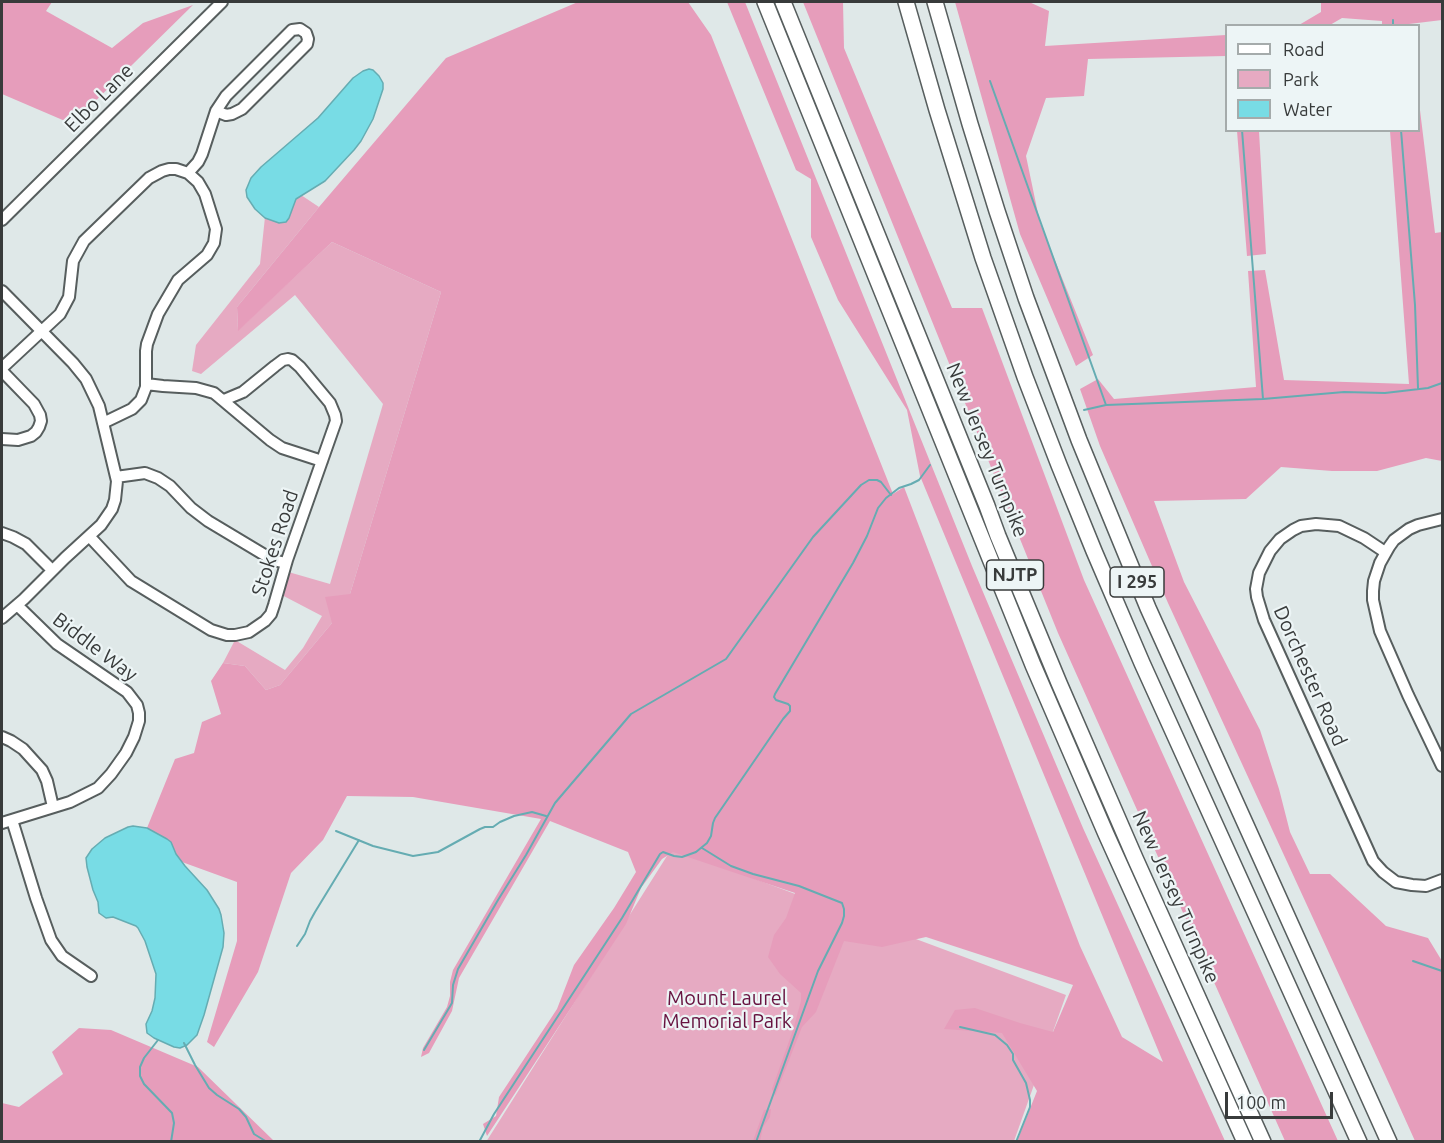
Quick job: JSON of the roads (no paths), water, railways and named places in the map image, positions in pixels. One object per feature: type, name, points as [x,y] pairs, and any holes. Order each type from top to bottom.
[{"type":"highway","name":"New Jersey Turnpike","points":[[765,2],[1033,665],[1106,834],[1245,1142]]},
{"type":"highway","name":"New Jersey Turnpike","points":[[783,2],[1055,672],[1135,858],[1263,1142]]},
{"type":"highway","name":"I 295","points":[[906,2],[983,258],[1059,465],[1142,663],[1359,1142]]},
{"type":"highway","name":"I 295","points":[[935,2],[997,211],[1078,440],[1160,636],[1389,1142]]},
{"type":"street","name":"Elbo Lane","points":[[2,220],[222,2]]},
{"type":"street","points":[[188,173],[202,154],[216,111],[226,96],[292,30],[300,29],[306,33],[307,44],[242,109],[225,115],[216,111]]},
{"type":"street","points":[[2,439],[18,440],[31,436],[39,427],[41,420],[38,409],[2,369],[63,309],[70,290],[73,261],[84,241],[149,178],[169,169],[188,173],[198,182],[205,194],[216,229],[214,243],[207,255],[178,280],[158,314],[146,351],[146,384],[141,400],[132,409],[103,423]]},
{"type":"street","points":[[2,291],[86,379],[96,397],[116,477],[112,508],[101,525],[2,618]]},
{"type":"street","name":"Stokes Road","points":[[89,536],[131,581],[204,627],[227,635],[235,635],[249,632],[269,618],[336,422],[335,415],[330,403],[292,360],[283,360],[243,392],[224,400]]},
{"type":"street","points":[[146,384],[202,389],[214,393],[257,431],[282,448],[322,461]]},
{"type":"street","points":[[116,477],[145,473],[158,478],[208,521],[273,560],[286,563]]},
{"type":"street","points":[[1443,519],[1409,529],[1394,540],[1380,563],[1374,581],[1373,600],[1384,641],[1443,766]]},
{"type":"street","name":"Dorchester Road","points":[[1385,552],[1364,538],[1339,526],[1324,524],[1301,526],[1280,539],[1270,551],[1259,573],[1257,597],[1264,620],[1373,861],[1396,882],[1426,886],[1443,880]]},
{"type":"street","points":[[2,533],[26,544],[52,570]]},
{"type":"street","name":"Biddle Way","points":[[7,821],[80,798],[98,788],[117,767],[130,745],[139,722],[137,705],[127,692],[57,644],[17,605]]},
{"type":"street","points":[[2,737],[23,749],[42,770],[53,807]]},
{"type":"street","points":[[7,821],[51,940],[62,956],[91,976]]},
{"type":"water","points":[[369,69],[379,76],[383,89],[373,119],[361,141],[325,181],[296,199],[286,222],[279,223],[265,218],[247,197],[246,190],[251,178],[318,118],[353,78]]},
{"type":"water","points":[[133,826],[147,828],[171,842],[176,854],[207,890],[221,915],[224,933],[223,947],[204,1015],[197,1035],[187,1045],[180,1048],[147,1033],[146,1024],[155,998],[156,974],[145,941],[136,926],[113,917],[106,918],[99,913],[98,902],[87,867],[86,858],[92,849],[105,838]]},
{"type":"waterway","points":[[990,81],[1106,405]]},
{"type":"waterway","points":[[1242,132],[1263,399]]},
{"type":"waterway","points":[[1401,132],[1415,305],[1418,388]]},
{"type":"waterway","points":[[1084,410],[1106,405],[1263,399],[1344,392],[1385,393],[1428,388],[1442,383]]},
{"type":"waterway","points":[[479,1142],[494,1114],[622,918],[660,854],[663,852],[682,857],[696,852],[707,843],[715,818],[790,711],[790,706],[776,700],[775,694],[853,563],[878,508],[899,488],[919,480],[930,465]]},
{"type":"waterway","points":[[424,1050],[452,1003],[453,985],[458,969],[555,803],[631,714],[726,659],[813,537],[861,485],[869,480],[877,480],[891,495]]},
{"type":"waterway","points":[[336,831],[373,846],[413,856],[438,852],[480,829],[493,827],[514,816],[532,812],[546,816]]},
{"type":"waterway","points":[[297,946],[359,840]]},
{"type":"waterway","points":[[702,848],[731,866],[799,886],[842,903],[844,909],[842,923],[818,971],[756,1142]]},
{"type":"waterway","points":[[1413,961],[1442,971]]},
{"type":"waterway","points":[[960,1027],[995,1035],[1007,1045],[1013,1054],[1013,1060],[1026,1083],[1030,1100],[1030,1107],[1016,1142]]},
{"type":"waterway","points":[[158,1040],[144,1058],[140,1067],[140,1076],[144,1084],[172,1113],[174,1123],[171,1142]]},
{"type":"waterway","points":[[184,1043],[209,1088],[239,1109],[246,1117],[254,1134],[267,1142]]},
{"type":"park label","name":"Mount Laurel Memorial Park","points":[[727,1010]]}]
